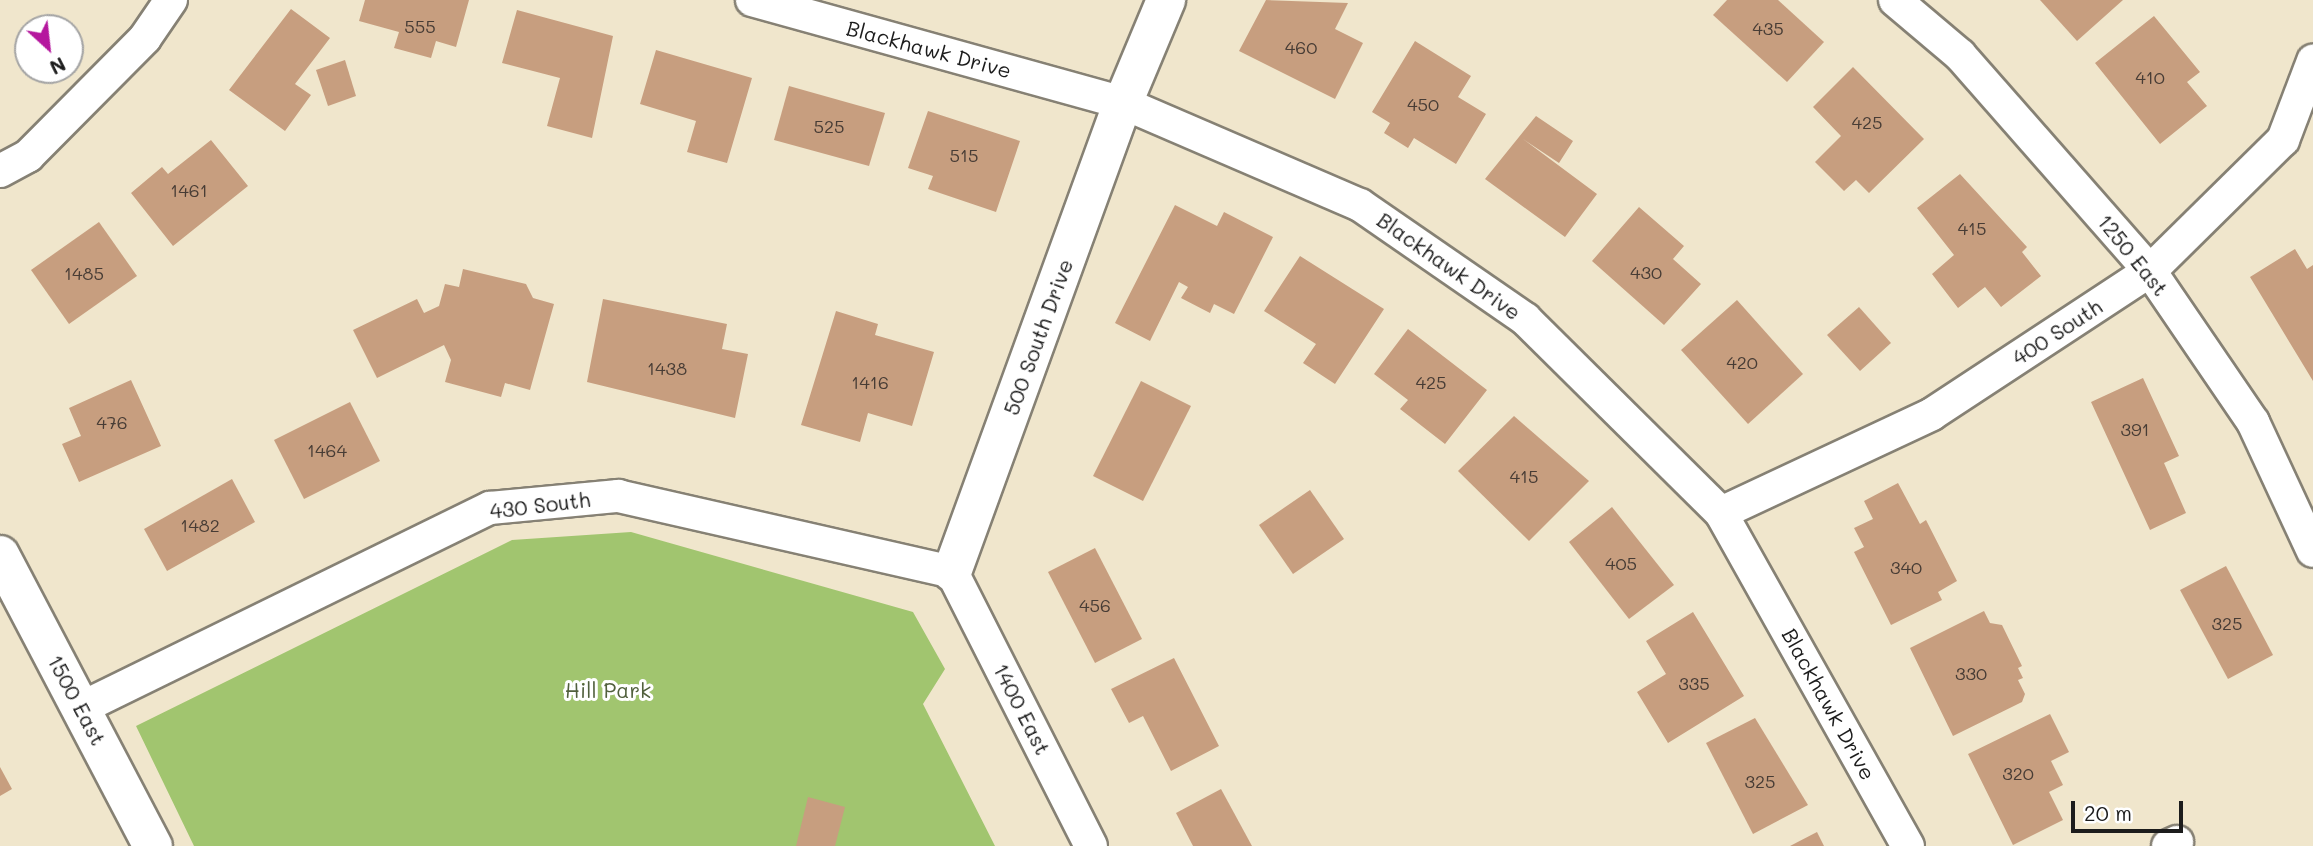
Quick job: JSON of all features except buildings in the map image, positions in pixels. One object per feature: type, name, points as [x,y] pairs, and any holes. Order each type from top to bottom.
[{"type":"street","points":[[0,171],[38,146],[145,38],[171,0]]},
{"type":"street","name":"Blackhawk Drive","points":[[752,0],[1123,103],[1371,213],[1525,318],[1721,513],[1908,846]]},
{"type":"street","name":"500 South Drive","points":[[952,572],[1123,103],[1166,0]]},
{"type":"street","name":"1250 East","points":[[1895,0],[1960,55],[2150,271],[2253,422],[2313,551]]},
{"type":"street","name":"400 South","points":[[1721,513],[1932,415],[2150,271],[2283,141],[2313,61]]},
{"type":"street","name":"430 South","points":[[81,708],[490,508],[618,496],[952,572]]},
{"type":"street","name":"1500 East","points":[[0,555],[153,846]]},
{"type":"street","name":"1400 East","points":[[952,572],[1091,846]]},
{"type":"green space","name":"Hill Park","points":[[631,532],[913,612],[945,669],[923,704],[995,846],[194,846],[136,726],[512,540]]}]
